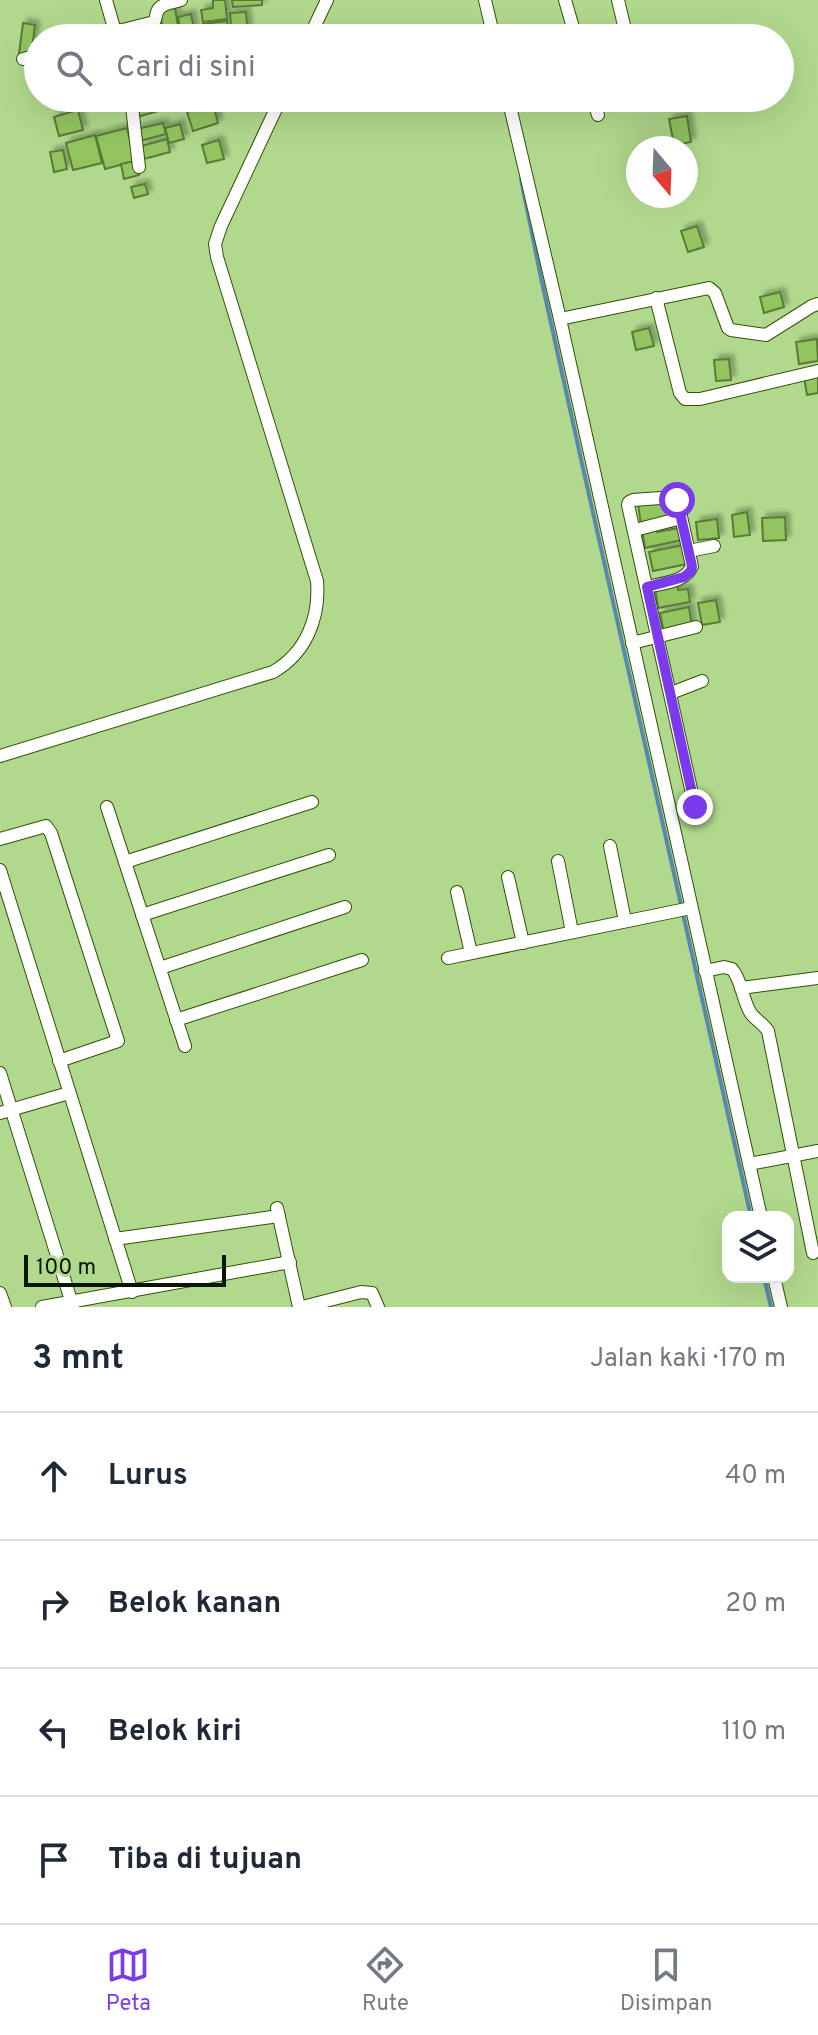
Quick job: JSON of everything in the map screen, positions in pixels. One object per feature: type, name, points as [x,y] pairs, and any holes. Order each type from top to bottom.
[{"type":"street","points":[[106,0],[112,24]]},
{"type":"street","points":[[148,24],[157,19],[157,10],[162,6],[181,0]]},
{"type":"street","points":[[316,24],[327,0]]},
{"type":"street","points":[[485,0],[491,24]]},
{"type":"street","points":[[565,0],[572,24]]},
{"type":"street","points":[[618,0],[624,24]]},
{"type":"street","points":[[133,112],[139,167]]},
{"type":"street","points":[[0,756],[273,672],[288,664],[309,633],[316,614],[317,581],[215,244],[274,112]]},
{"type":"street","points":[[511,112],[632,643],[685,909],[705,971],[760,1211]]},
{"type":"street","points":[[560,319],[709,288],[715,293],[728,328],[766,335],[818,304]]},
{"type":"street","points":[[656,298],[680,393],[685,399],[700,399],[818,371]]},
{"type":"street","points":[[647,587],[688,574],[692,566],[674,497],[633,500],[628,505],[695,807]]},
{"type":"street","points":[[635,530],[681,518]]},
{"type":"street","points":[[689,551],[714,546]]},
{"type":"street","points":[[632,643],[696,627]]},
{"type":"street","points":[[671,693],[702,681]]},
{"type":"street","points":[[681,744],[696,738]]},
{"type":"street","points":[[125,862],[312,802]]},
{"type":"street","points":[[107,807],[185,1046]]},
{"type":"street","points":[[0,839],[46,826],[51,833],[118,1041],[59,1061]]},
{"type":"street","points":[[610,846],[625,921]]},
{"type":"street","points":[[142,915],[329,855]]},
{"type":"street","points":[[558,861],[572,932]]},
{"type":"street","points":[[0,870],[132,1292]]},
{"type":"street","points":[[508,877],[523,943]]},
{"type":"street","points":[[457,892],[471,953]]},
{"type":"street","points":[[160,968],[345,907]]},
{"type":"street","points":[[448,958],[685,909]]},
{"type":"street","points":[[176,1020],[362,960]]},
{"type":"street","points":[[705,971],[724,967],[732,969],[752,1016],[768,1031],[813,1253]]},
{"type":"street","points":[[741,988],[818,978]]},
{"type":"street","points":[[0,1073],[6,1111],[73,1305]]},
{"type":"street","points":[[6,1111],[69,1093]]},
{"type":"street","points":[[749,1164],[818,1151]]},
{"type":"street","points":[[115,1239],[278,1212],[300,1307],[361,1292],[372,1293],[378,1307]]},
{"type":"street","points":[[42,1307],[73,1305],[290,1262]]},
{"type":"street","points":[[775,1283],[781,1307]]},
{"type":"street","points":[[0,1293],[5,1307]]},
{"type":"building","points":[[213,0],[225,0],[227,19],[203,22],[201,10],[213,8]]},
{"type":"building","points":[[232,0],[262,0],[262,5],[233,7]]},
{"type":"building","points":[[175,8],[178,24],[162,24],[160,11]]},
{"type":"building","points":[[246,12],[247,24],[231,24],[230,13]]},
{"type":"building","points":[[191,14],[193,24],[179,24],[178,17]]},
{"type":"building","points":[[23,23],[29,24],[24,24],[24,55],[19,54]]},
{"type":"building","points":[[78,112],[83,130],[59,136],[54,117]]},
{"type":"building","points":[[136,112],[154,112],[137,117]]},
{"type":"building","points":[[187,112],[215,112],[218,123],[193,131]]},
{"type":"building","points":[[687,116],[690,136],[672,136],[669,119]]},
{"type":"building","points":[[163,123],[166,134],[140,141],[137,129]]},
{"type":"building","points":[[180,124],[184,139],[169,143],[165,128]]},
{"type":"building","points":[[127,128],[135,161],[105,169],[96,136]]},
{"type":"building","points":[[95,135],[102,163],[73,170],[66,143]]},
{"type":"building","points":[[167,139],[170,152],[144,159],[141,146]]},
{"type":"building","points":[[219,140],[224,159],[207,163],[202,145]]},
{"type":"building","points":[[63,150],[67,169],[54,172],[50,152]]},
{"type":"building","points":[[135,161],[139,175],[124,179],[121,164]]},
{"type":"building","points":[[145,184],[148,194],[134,198],[131,187]]},
{"type":"building","points":[[697,226],[704,247],[688,252],[681,231]]},
{"type":"building","points":[[780,292],[784,307],[764,313],[760,297]]},
{"type":"building","points":[[649,328],[654,346],[636,350],[632,332]]},
{"type":"building","points":[[817,339],[818,361],[799,364],[796,342]]},
{"type":"building","points":[[729,359],[731,380],[716,381],[714,360]]},
{"type":"building","points":[[818,375],[818,393],[807,395],[804,377]]},
{"type":"building","points":[[670,498],[674,520],[641,525],[638,504]]},
{"type":"building","points":[[747,512],[750,535],[734,537],[732,515]]},
{"type":"building","points":[[785,517],[786,540],[763,541],[762,518]]},
{"type":"building","points":[[717,519],[719,538],[698,540],[696,522]]},
{"type":"building","points":[[656,527],[657,532],[679,528],[682,540],[645,548],[642,530]]},
{"type":"building","points":[[683,545],[687,564],[653,571],[649,552]]},
{"type":"building","points":[[677,583],[678,590],[688,589],[690,602],[658,608],[655,587]]},
{"type":"building","points":[[716,600],[720,622],[702,625],[698,603]]},
{"type":"building","points":[[689,607],[692,627],[664,633],[660,613]]},
{"type":"waterway","points":[[521,179],[750,1211]]},
{"type":"waterway","points":[[765,1283],[771,1307]]},
{"type":"route","points":[[677,500],[691,571],[684,577],[647,587],[695,807]]}]
